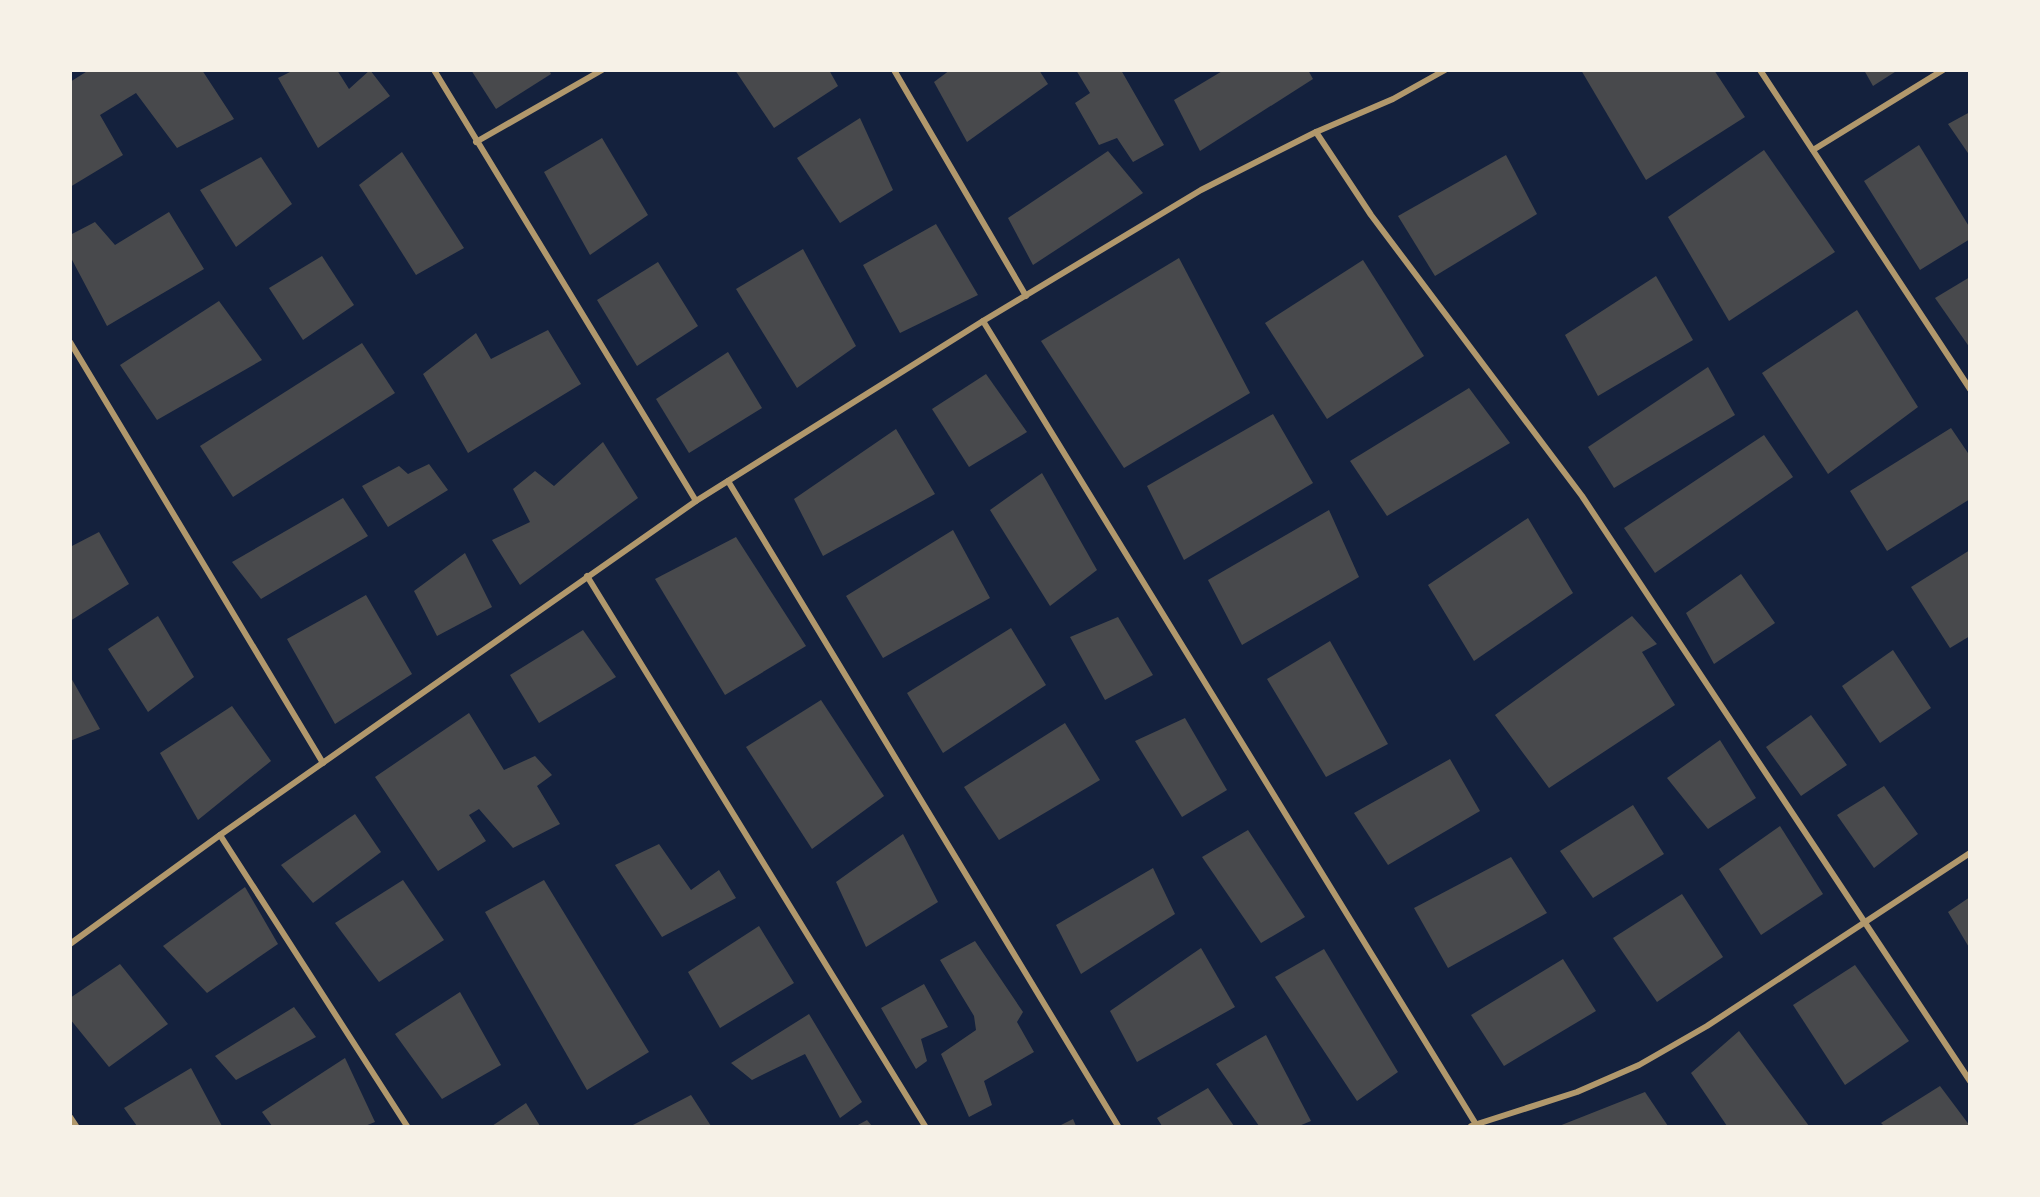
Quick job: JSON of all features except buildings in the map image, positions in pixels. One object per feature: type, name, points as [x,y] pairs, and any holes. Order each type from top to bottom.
[{"type":"street","points":[[434,70],[696,501]]},
{"type":"street","points":[[476,142],[602,70]]},
{"type":"street","points":[[894,70],[1026,297]]},
{"type":"street","points":[[70,944],[696,501],[983,321],[1190,196],[1316,132],[1393,99],[1445,70]]},
{"type":"street","points":[[1760,70],[1970,389]]},
{"type":"street","points":[[1813,150],[1943,70]]},
{"type":"street","points":[[1316,132],[1371,215],[1582,496],[1970,1081]]},
{"type":"street","points":[[983,321],[1475,1126],[1577,1092],[1639,1065],[1707,1026],[1970,853]]},
{"type":"street","points":[[70,342],[323,763]]},
{"type":"street","points":[[728,481],[1118,1126]]},
{"type":"street","points":[[587,576],[925,1126]]},
{"type":"street","points":[[220,836],[407,1126]]},
{"type":"street","points":[[70,1117],[76,1126]]}]
